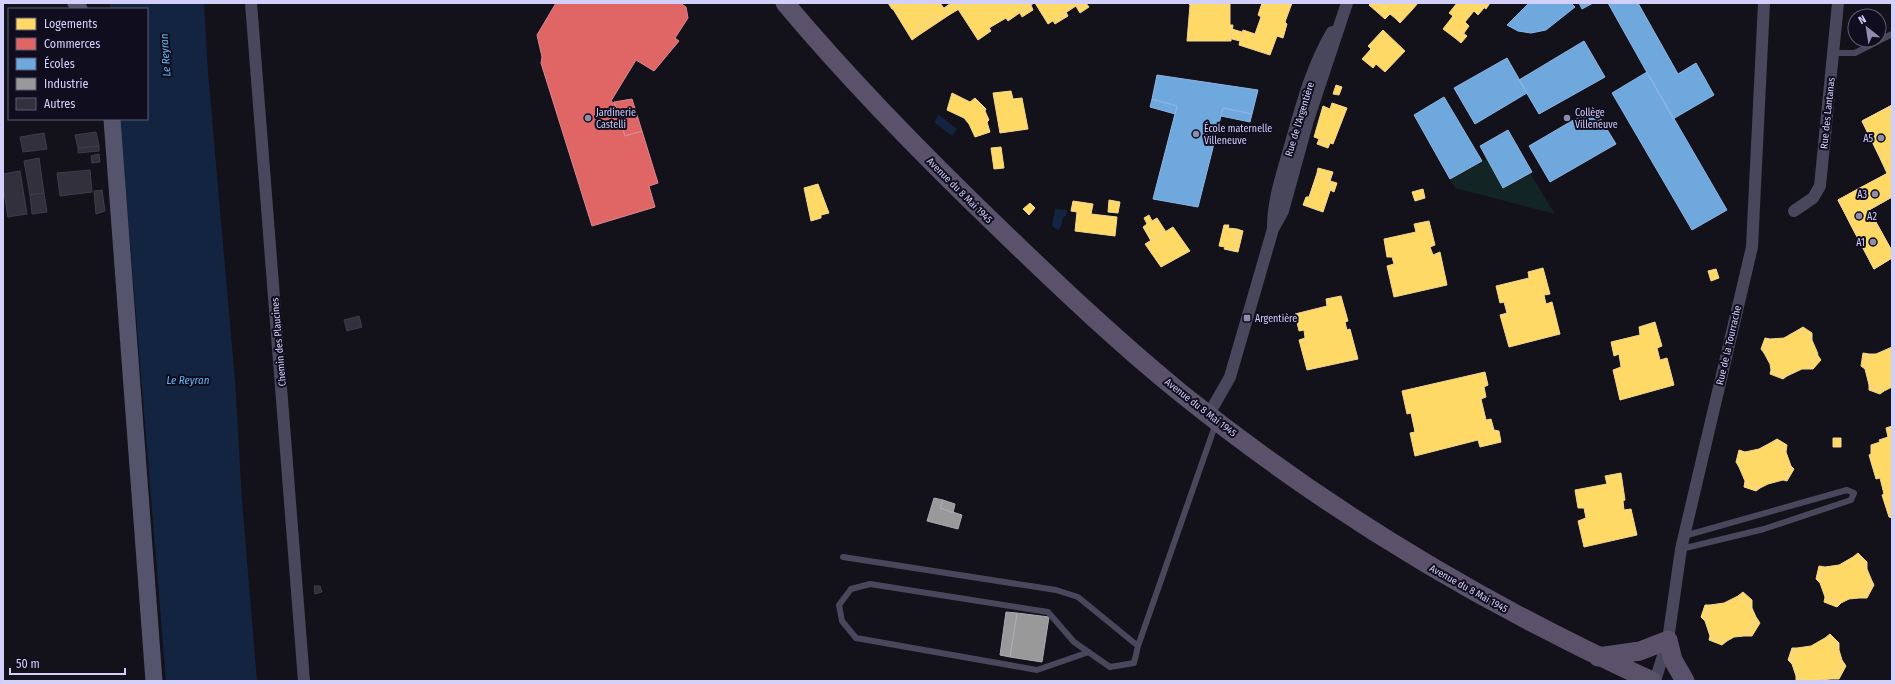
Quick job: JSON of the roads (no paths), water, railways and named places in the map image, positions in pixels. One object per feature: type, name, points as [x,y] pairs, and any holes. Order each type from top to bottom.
[{"type":"main road","name":"Avenue du 8 Mai 1945","points":[[775,3],[818,42]]},
{"type":"main road","name":"Avenue du 8 Mai 1945","points":[[785,3],[818,42],[948,180],[1091,316],[1213,417],[1273,462],[1433,568],[1543,630],[1598,657],[1653,681]]},
{"type":"main road","points":[[112,120],[154,681]]},
{"type":"main road","points":[[1598,657],[1640,651],[1668,640],[1673,660],[1685,681]]},
{"type":"street","name":"Chemin des Plaucines","points":[[251,3],[304,681]]},
{"type":"street","name":"Rue de l'Argentière","points":[[1213,417],[1230,377],[1273,229],[1282,211],[1308,120],[1347,3]]},
{"type":"street","name":"Rue de la Tourrache","points":[[1653,681],[1668,640],[1681,549],[1752,247],[1764,3]]},
{"type":"street","name":"Rue des Lantanas","points":[[1794,211],[1813,198],[1820,186],[1838,3]]},
{"type":"lane","points":[[1833,53],[1855,53],[1892,34]]},
{"type":"lane","points":[[1089,652],[1037,670],[856,638],[842,622],[839,605],[851,589],[870,584],[1048,612],[1074,642],[1089,652],[1110,667],[1134,663],[1138,646],[1213,417]]},
{"type":"lane","points":[[1681,549],[1764,529],[1851,500],[1854,493],[1847,490],[1684,536]]},
{"type":"lane","points":[[843,557],[1056,590],[1078,598],[1138,646]]},
{"type":"water","name":"Le Reyran","points":[[110,3],[204,3],[208,72],[235,381],[242,500],[257,681],[166,681],[120,120],[148,120],[148,8],[110,8]]},
{"type":"water","points":[[939,115],[957,129],[952,136],[934,122]]},
{"type":"water","points":[[1055,209],[1067,210],[1066,216],[1063,217],[1061,227],[1058,230],[1052,226]]},
{"type":"place","name":"Jardinerie Castelli","points":[[588,118]]},
{"type":"place","name":"Collège Villeneuve","points":[[1567,118]]},
{"type":"place","name":"École maternelle Villeneuve","points":[[1196,134]]},
{"type":"place","name":"A5","points":[[1881,138]]},
{"type":"place","name":"A3","points":[[1875,194]]},
{"type":"place","name":"A2","points":[[1859,216]]},
{"type":"place","name":"A1","points":[[1873,242]]},
{"type":"place","name":"Argentière","points":[[1247,318]]}]
